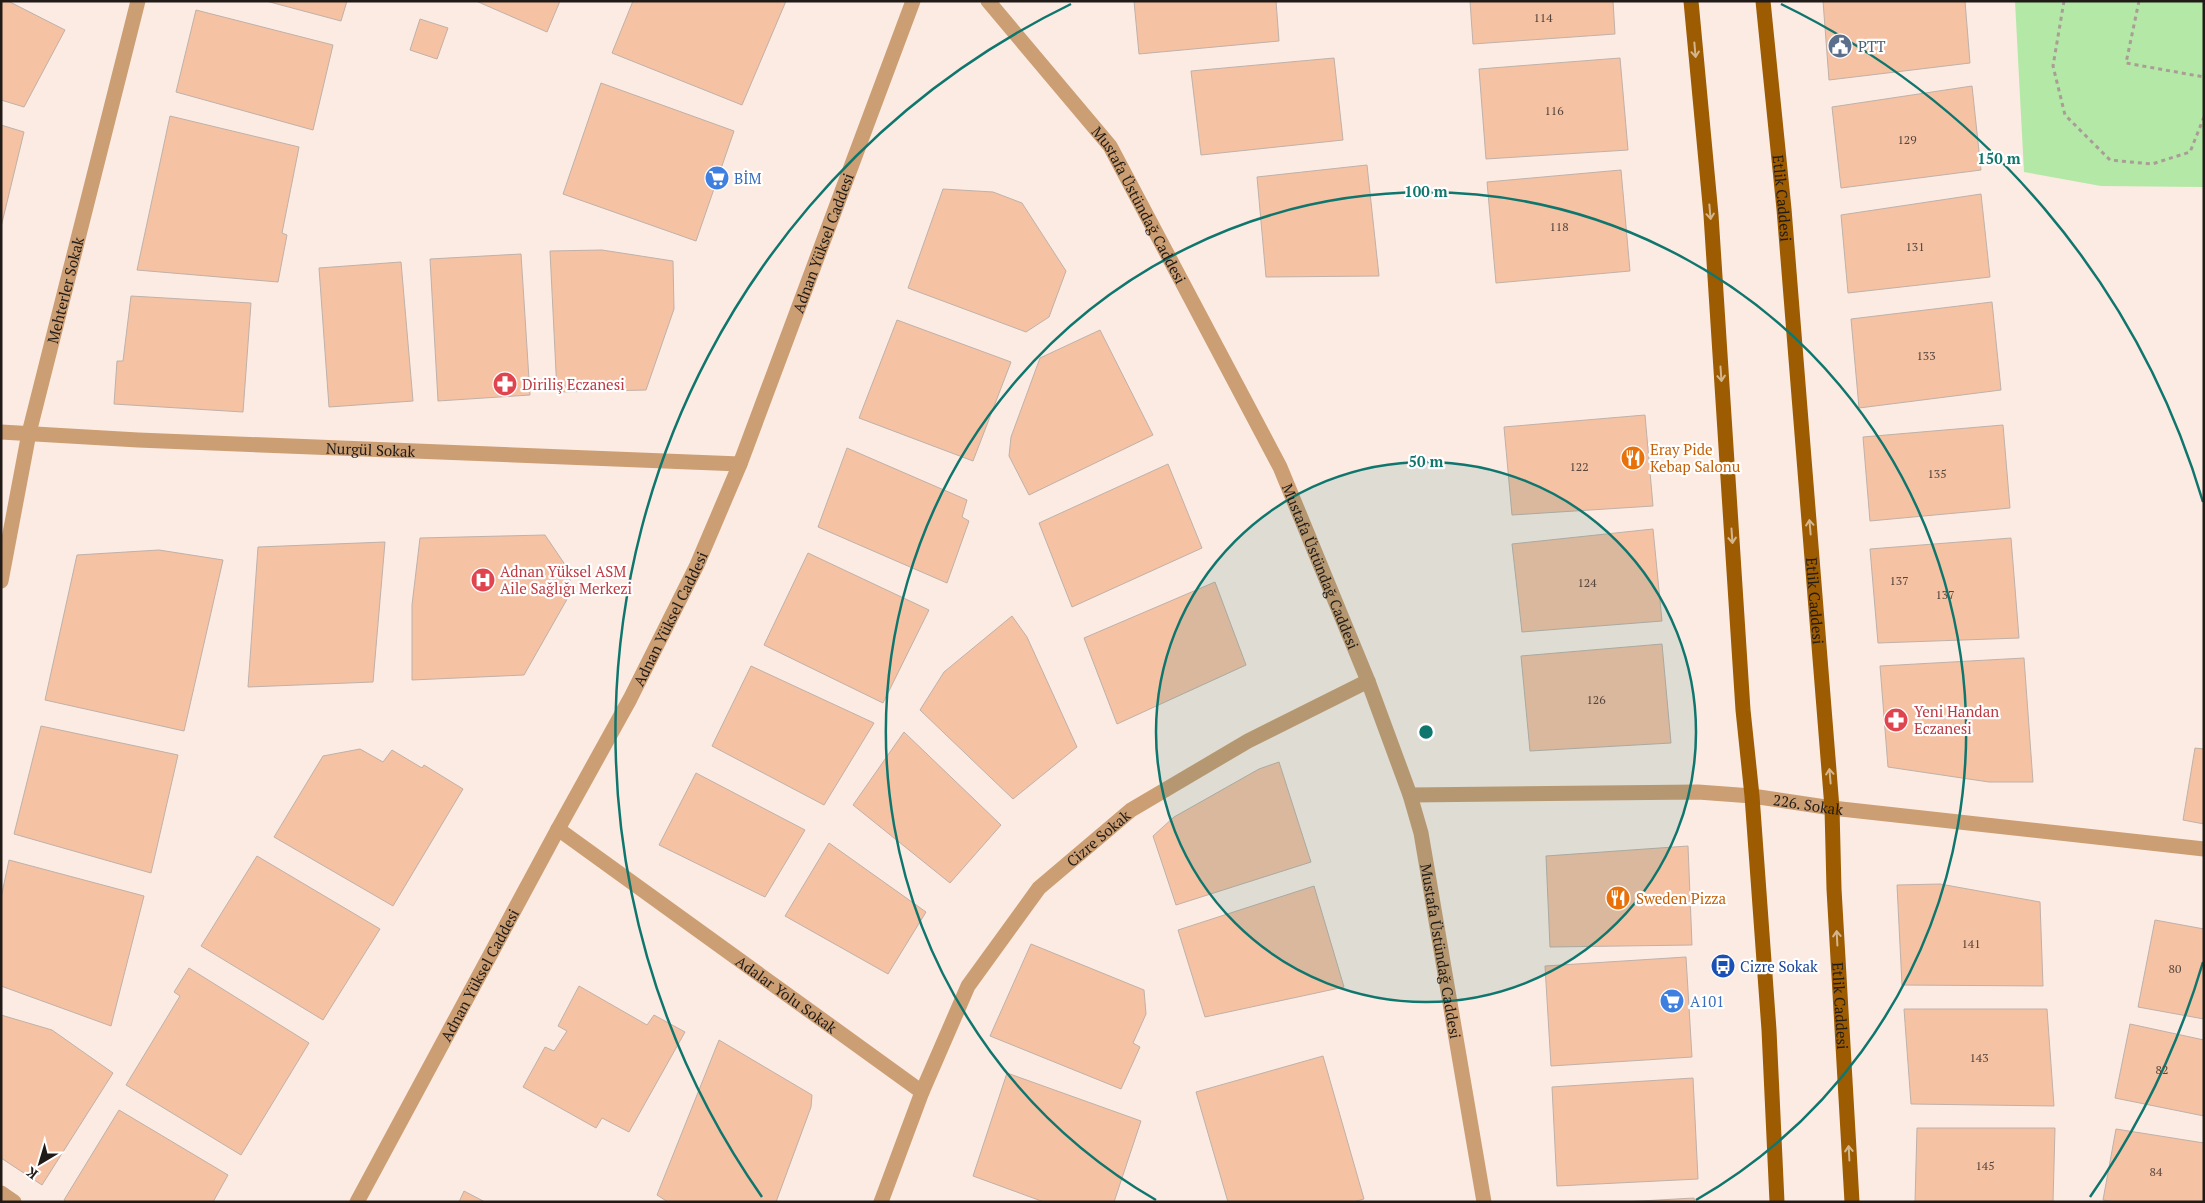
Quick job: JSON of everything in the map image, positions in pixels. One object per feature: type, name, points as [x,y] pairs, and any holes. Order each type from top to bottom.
[{"type":"main road","points":[[1691,1],[1711,215],[1742,700],[1752,796],[1769,1030],[1776,1202]]},
{"type":"main road","name":"Etlik Caddesi","points":[[1763,1],[1784,210],[1832,808],[1834,899],[1852,1202]]},
{"type":"street","name":"Mehterler Sokak","points":[[1,581],[29,433],[138,1]]},
{"type":"street","name":"Adnan Yüksel Caddesi","points":[[357,1202],[630,699],[696,566],[740,464],[913,1]]},
{"type":"street","name":"Mustafa Üstündağ Caddesi","points":[[988,1],[1110,146],[1280,467],[1368,681],[1410,795],[1421,833],[1484,1202]]},
{"type":"street","name":"Nurgül Sokak","points":[[1,432],[148,441],[740,464]]},
{"type":"street","name":"Cizre Sokak","points":[[922,1092],[968,986],[1039,888],[1131,810],[1248,741],[1368,681]]},
{"type":"street","name":"226. Sokak","points":[[1410,795],[1698,792],[1752,796],[1832,808],[2204,850]]},
{"type":"street","name":"Adalar Yolu Sokak","points":[[558,829],[922,1092]]},
{"type":"street","points":[[881,1202],[922,1092]]},
{"type":"street","points":[[1,1193],[14,1202]]},
{"type":"path","points":[[2064,1],[2053,66],[2065,115],[2110,160],[2152,164],[2190,152],[2204,118]]},
{"type":"path","points":[[2140,1],[2126,62],[2204,77]]},
{"type":"green space","points":[[2015,1],[2204,1],[2204,187],[2101,186],[2024,172]]},
{"type":"building","points":[[1,1],[8,1],[65,30],[24,107],[1,100]]},
{"type":"building","points":[[266,1],[347,1],[341,21]]},
{"type":"building","points":[[476,1],[560,1],[547,32]]},
{"type":"building","points":[[633,1],[786,1],[742,105],[612,53]]},
{"type":"building","points":[[1134,1],[1276,1],[1279,41],[1139,54]]},
{"type":"building","points":[[1470,1],[1613,1],[1615,34],[1473,44]]},
{"type":"building","points":[[1823,1],[1965,1],[1970,63],[1829,80]]},
{"type":"building","points":[[196,10],[333,45],[313,130],[176,92]]},
{"type":"building","points":[[420,19],[448,28],[437,59],[410,50]]},
{"type":"building","points":[[1334,58],[1343,140],[1201,155],[1191,71]]},
{"type":"building","points":[[1620,58],[1628,150],[1486,159],[1479,69]]},
{"type":"building","points":[[601,83],[734,131],[696,241],[563,194]]},
{"type":"building","points":[[1972,86],[1981,170],[1841,188],[1832,107]]},
{"type":"building","points":[[170,116],[299,147],[282,233],[287,235],[278,282],[137,270]]},
{"type":"building","points":[[1,125],[24,132],[1,227]]},
{"type":"building","points":[[1367,165],[1379,276],[1266,277],[1257,177]]},
{"type":"building","points":[[1621,170],[1630,271],[1496,283],[1487,182]]},
{"type":"building","points":[[943,189],[993,192],[1022,203],[1066,271],[1049,317],[1026,332],[908,288]]},
{"type":"building","points":[[1981,194],[1990,277],[1848,293],[1841,215]]},
{"type":"building","points":[[602,250],[673,261],[674,309],[646,390],[557,392],[550,251]]},
{"type":"building","points":[[521,254],[530,395],[438,401],[430,259]]},
{"type":"building","points":[[401,262],[413,401],[329,407],[319,268]]},
{"type":"building","points":[[131,296],[251,303],[243,412],[114,404],[117,361],[123,361]]},
{"type":"building","points":[[1992,302],[2001,390],[1859,408],[1851,319]]},
{"type":"building","points":[[897,320],[1011,362],[973,461],[859,418]]},
{"type":"building","points":[[1100,330],[1153,435],[1029,495],[1009,456],[1011,437],[1040,358]]},
{"type":"building","points":[[1645,415],[1653,506],[1512,515],[1504,427]]},
{"type":"building","points":[[2003,425],[2010,508],[1870,521],[1863,437]]},
{"type":"building","points":[[847,448],[967,500],[962,517],[969,521],[947,583],[818,527]]},
{"type":"building","points":[[1168,464],[1202,548],[1072,607],[1039,523]]},
{"type":"building","points":[[1653,529],[1662,621],[1522,632],[1512,544]]},
{"type":"building","points":[[545,535],[570,572],[570,594],[524,675],[412,680],[412,605],[420,538]]},
{"type":"building","points":[[2011,538],[2019,638],[1878,643],[1870,549]]},
{"type":"building","points":[[385,542],[373,682],[248,687],[258,547]]},
{"type":"building","points":[[159,550],[223,560],[184,731],[45,700],[77,555]]},
{"type":"building","points":[[808,553],[929,610],[883,703],[764,645]]},
{"type":"building","points":[[1215,582],[1246,665],[1117,724],[1084,638]]},
{"type":"building","points":[[1012,616],[1027,637],[1077,747],[1013,799],[920,710],[944,672]]},
{"type":"building","points":[[1662,644],[1671,743],[1530,751],[1521,656]]},
{"type":"building","points":[[2024,658],[2033,782],[1989,782],[1888,767],[1880,666]]},
{"type":"building","points":[[751,666],[874,723],[824,805],[712,746]]},
{"type":"building","points":[[41,726],[178,755],[151,873],[14,834]]},
{"type":"building","points":[[904,732],[1001,825],[950,883],[853,805]]},
{"type":"building","points":[[2195,748],[2204,749],[2204,824],[2183,820]]},
{"type":"building","points":[[360,749],[383,762],[392,750],[422,768],[424,765],[463,789],[393,906],[274,837],[323,756]]},
{"type":"building","points":[[1279,762],[1311,862],[1176,905],[1153,836],[1174,817],[1259,769]]},
{"type":"building","points":[[696,773],[805,830],[765,897],[659,845]]},
{"type":"building","points":[[829,843],[926,912],[888,974],[785,916]]},
{"type":"building","points":[[1688,846],[1692,945],[1550,947],[1546,856]]},
{"type":"building","points":[[257,856],[380,929],[323,1020],[201,946]]},
{"type":"building","points":[[9,860],[144,896],[111,1026],[1,986],[1,898]]},
{"type":"building","points":[[1940,884],[2040,902],[2043,986],[1902,985],[1897,885]]},
{"type":"building","points":[[1314,886],[1344,987],[1205,1017],[1178,930]]},
{"type":"building","points":[[2155,920],[2204,929],[2204,1019],[2138,1007]]},
{"type":"building","points":[[1031,944],[1144,990],[1146,1014],[1133,1043],[1140,1047],[1121,1089],[990,1036]]},
{"type":"building","points":[[1686,957],[1692,1057],[1551,1066],[1545,966]]},
{"type":"building","points":[[189,968],[309,1043],[241,1155],[126,1085],[180,996],[174,992]]},
{"type":"building","points":[[579,986],[647,1025],[654,1015],[685,1032],[629,1132],[602,1118],[596,1128],[523,1087],[545,1047],[554,1051],[567,1031],[558,1026]]},
{"type":"building","points":[[1904,1009],[2047,1009],[2054,1106],[1911,1104]]},
{"type":"building","points":[[1,1015],[52,1030],[113,1073],[42,1185],[1,1158]]},
{"type":"building","points":[[2130,1024],[2204,1040],[2204,1116],[2115,1098]]},
{"type":"building","points":[[719,1040],[812,1095],[811,1107],[776,1202],[668,1202],[657,1195]]},
{"type":"building","points":[[1323,1056],[1364,1199],[1353,1202],[1228,1202],[1196,1092]]},
{"type":"building","points":[[1007,1073],[1141,1121],[1114,1202],[1044,1202],[973,1176]]},
{"type":"building","points":[[1693,1078],[1698,1179],[1557,1186],[1552,1087]]},
{"type":"building","points":[[119,1110],[228,1175],[213,1202],[67,1202],[64,1200]]},
{"type":"building","points":[[1917,1128],[2055,1128],[2053,1202],[1915,1202]]},
{"type":"building","points":[[2116,1129],[2204,1143],[2204,1202],[2115,1202],[2103,1200]]},
{"type":"building","points":[[464,1191],[485,1202],[459,1202]]},
{"type":"building","points":[[1694,1198],[1695,1202],[1623,1202]]},
{"type":"place","name":"PTT","points":[[1840,46]]},
{"type":"place","name":"BİM","points":[[717,178]]},
{"type":"place","name":"Diriliş Eczanesi","points":[[505,384]]},
{"type":"place","name":"Eray Pide Kebap Salonu","points":[[1633,458]]},
{"type":"place","name":"Adnan Yüksel ASM Aile Sağlığı Merkezi","points":[[483,580]]},
{"type":"place","name":"Yeni Handan Eczanesi","points":[[1896,720]]},
{"type":"place","name":"Sweden Pizza","points":[[1618,898]]},
{"type":"place","name":"Cizre Sokak","points":[[1723,966]]},
{"type":"place","name":"A101","points":[[1672,1001]]}]
